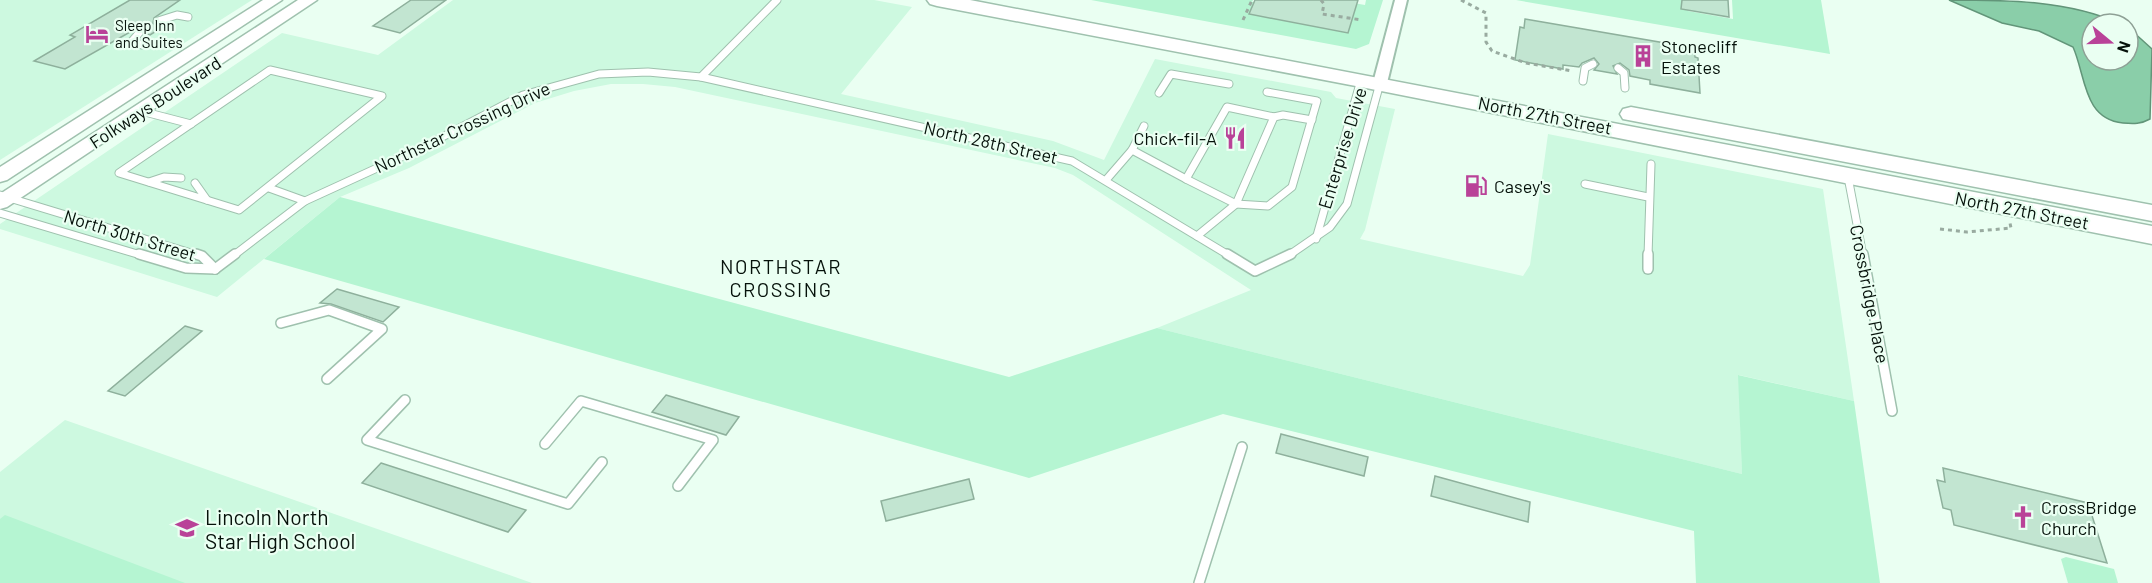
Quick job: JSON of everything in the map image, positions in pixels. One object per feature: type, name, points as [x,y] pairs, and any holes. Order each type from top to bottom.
[{"type":"main road","name":"North 27th Street","points":[[937,0],[2152,213]]},
{"type":"main road","name":"North 27th Street","points":[[1024,0],[1848,177],[2152,235]]},
{"type":"street","name":"Folkways Boulevard","points":[[0,176],[274,0]]},
{"type":"street","name":"Folkways Boulevard","points":[[2,202],[309,0]]},
{"type":"street","name":"Enterprise Drive","points":[[1374,77],[1401,0]]},
{"type":"lane","points":[[701,77],[777,0]]},
{"type":"lane","points":[[158,21],[174,16],[188,17]]},
{"type":"lane","points":[[139,33],[132,41],[142,45]]},
{"type":"lane","points":[[1583,81],[1585,68],[1593,64]]},
{"type":"lane","points":[[1618,68],[1625,74],[1625,88]]},
{"type":"lane","points":[[270,70],[382,96],[269,188],[238,210],[148,182],[119,173],[270,70]]},
{"type":"lane","name":"Northstar Crossing Drive","points":[[215,269],[305,201],[340,182],[423,147],[523,95],[563,82],[624,72],[674,73],[701,77]]},
{"type":"lane","points":[[1159,93],[1170,74],[1229,84]]},
{"type":"lane","name":"North 28th Street","points":[[701,77],[1072,161],[1255,271]]},
{"type":"lane","name":"Enterprise Drive","points":[[1316,239],[1374,77]]},
{"type":"lane","name":"Enterprise Drive","points":[[1255,271],[1297,252],[1340,220],[1347,204],[1374,77]]},
{"type":"lane","points":[[1132,150],[1236,204],[1268,206],[1292,187],[1317,101],[1267,92]]},
{"type":"lane","points":[[1186,179],[1227,107],[1274,117],[1283,115],[1312,120]]},
{"type":"lane","points":[[141,111],[191,124]]},
{"type":"lane","points":[[1197,236],[1236,204],[1274,117]]},
{"type":"lane","points":[[1106,180],[1132,150],[1144,126]]},
{"type":"lane","points":[[1648,269],[1648,197],[1651,164]]},
{"type":"lane","points":[[148,182],[165,177],[181,178]]},
{"type":"lane","name":"Crossbridge Place","points":[[1848,177],[1892,411]]},
{"type":"lane","points":[[195,183],[207,200]]},
{"type":"lane","points":[[1585,184],[1648,197]]},
{"type":"lane","points":[[269,188],[305,201]]},
{"type":"lane","name":"North 30th Street","points":[[2,202],[186,268],[215,269]]},
{"type":"lane","name":"North 30th Street","points":[[2,202],[202,256],[215,269]]},
{"type":"lane","points":[[281,323],[329,310],[382,329],[327,379]]},
{"type":"lane","points":[[405,400],[367,440],[568,504],[602,462]]},
{"type":"lane","points":[[545,444],[581,401],[713,440],[678,486]]},
{"type":"lane","points":[[1199,583],[1242,447]]},
{"type":"path","points":[[1243,20],[1252,0]]},
{"type":"path","points":[[1321,0],[1324,4],[1322,14],[1362,20]]},
{"type":"path","points":[[1461,0],[1486,13],[1489,22],[1487,44],[1493,52],[1543,66],[1570,71],[1576,68]]},
{"type":"path","points":[[1542,73],[1543,66]]},
{"type":"path","points":[[1940,229],[1974,232],[2011,228],[2010,223]]},
{"type":"shaded area","points":[[0,0],[252,0],[0,160]]},
{"type":"shaded area","points":[[453,0],[874,0],[912,7],[841,94],[1053,141],[1104,160],[1155,59],[1331,92],[1336,98],[1395,109],[1365,230],[1360,239],[1523,276],[1530,265],[1548,134],[1823,189],[1854,401],[1739,375],[1742,474],[1157,328],[1251,290],[1073,175],[1055,168],[675,87],[643,84],[611,84],[574,91],[535,103],[409,168],[340,197],[217,297],[0,229],[0,224],[282,33],[378,55]]},
{"type":"shaded area","points":[[1091,0],[1253,0],[1252,2],[1316,14],[1336,0],[1365,5],[1366,0],[1383,0],[1369,44],[1356,49]]},
{"type":"shaded area","points":[[1516,0],[1687,0],[1688,11],[1733,19],[1732,0],[1821,0],[1830,54]]},
{"type":"shaded area","points":[[1949,0],[2014,1],[2087,12],[2080,12],[2080,68],[2073,47],[2039,31],[2002,23]]},
{"type":"shaded area","points":[[2140,38],[2152,49],[2150,119],[2137,123],[2110,120],[2100,114],[2088,94],[2081,72],[2140,72]]},
{"type":"shaded area","points":[[340,197],[1009,377],[1157,328],[1742,474],[1738,375],[1854,401],[1880,583],[1696,583],[1694,531],[1223,414],[1029,478],[264,259]]},
{"type":"shaded area","name":"Lincoln North Star High School","points":[[65,420],[532,583],[0,583],[0,472]]},
{"type":"shaded area","points":[[5,515],[185,583],[0,583],[0,519]]},
{"type":"shaded area","points":[[2066,557],[2114,569],[2118,583],[2068,583],[2061,559]]},
{"type":"building","name":"Sleep Inn and Suites","points":[[130,0],[180,0],[154,18],[153,23],[156,26],[169,23],[150,35],[144,34],[142,28],[137,28],[65,69],[34,61],[75,37],[70,35]]},
{"type":"building","points":[[411,0],[446,0],[400,33],[373,26]]},
{"type":"building","points":[[1255,0],[1358,0],[1348,33],[1249,14]]},
{"type":"building","points":[[1682,0],[1728,0],[1729,17],[1681,9]]},
{"type":"building","name":"Stonecliff Estates","points":[[1525,19],[1694,48],[1695,57],[1698,58],[1700,93],[1650,84],[1650,80],[1630,76],[1629,70],[1620,63],[1613,66],[1617,74],[1594,70],[1599,64],[1594,58],[1582,63],[1579,67],[1563,65],[1563,69],[1515,60],[1520,27],[1524,28]]},
{"type":"building","points":[[337,289],[399,307],[383,322],[331,304],[320,303]]},
{"type":"building","points":[[185,326],[202,331],[125,396],[108,391]]},
{"type":"building","points":[[666,395],[739,417],[726,435],[652,412]]},
{"type":"building","points":[[1281,434],[1368,457],[1364,476],[1276,453]]},
{"type":"building","points":[[381,463],[526,510],[508,532],[362,483]]},
{"type":"building","name":"CrossBridge Church","points":[[1943,468],[2088,503],[2107,563],[1954,525],[1951,510],[1943,508],[1937,480],[1945,482]]},
{"type":"building","points":[[1435,476],[1530,502],[1528,522],[1431,496]]},
{"type":"building","points":[[969,479],[974,499],[886,521],[881,501]]},
{"type":"place","name":"Sleep Inn and Suites","points":[[97,34]]},
{"type":"place","name":"Stonecliff Estates","points":[[1643,56]]},
{"type":"place","name":"Chick-fil-A","points":[[1235,138]]},
{"type":"place","name":"Casey's","points":[[1476,186]]},
{"type":"place","name":"CrossBridge Church","points":[[2023,517]]},
{"type":"place","name":"Lincoln North Star High School","points":[[187,528]]},
{"type":"district","name":"NORTHSTAR CROSSING","points":[[781,278]]}]
